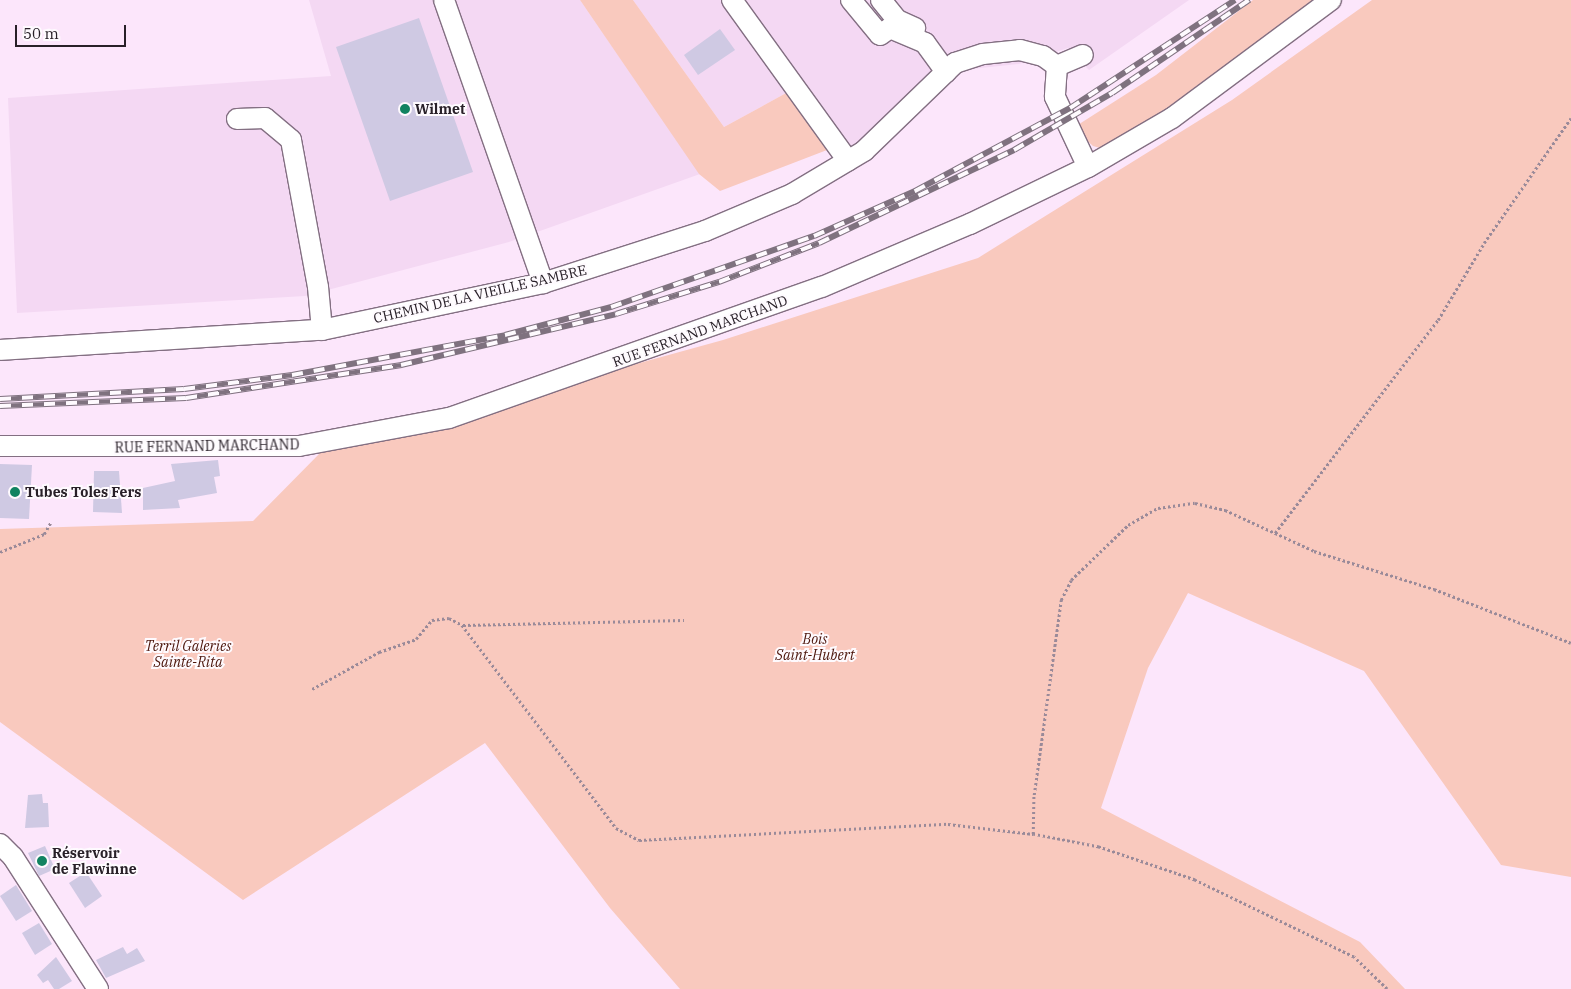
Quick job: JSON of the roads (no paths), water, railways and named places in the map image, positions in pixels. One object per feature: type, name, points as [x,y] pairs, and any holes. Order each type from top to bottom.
[{"type":"street","points":[[444,0],[543,283]]},
{"type":"street","points":[[732,0],[848,161]]},
{"type":"street","points":[[851,0],[880,35],[890,28],[925,43],[951,67]]},
{"type":"street","points":[[880,0],[897,20],[935,39],[951,67]]},
{"type":"street","name":"RUE FERNAND MARCHAND","points":[[0,446],[299,446],[449,418],[822,288],[970,224],[1088,167],[1172,118],[1331,0]]},
{"type":"street","name":"CHEMIN DE LA VIEILLE SAMBRE","points":[[0,350],[322,330],[543,283],[705,231],[792,194],[864,151],[951,67],[983,54],[1020,50],[1043,56],[1058,66]]},
{"type":"street","points":[[1083,55],[1058,66],[1056,97],[1088,167]]},
{"type":"street","points":[[237,119],[265,118],[291,140],[318,287],[322,330]]},
{"type":"street","points":[[0,844],[13,857],[98,989]]},
{"type":"railway","points":[[0,399],[184,389],[292,375],[505,335],[611,307],[814,236],[915,191],[1070,108],[1235,0]]},
{"type":"railway","points":[[0,406],[186,398],[401,365],[616,314],[719,282],[819,243],[1014,150],[1112,93],[1249,0]]},
{"type":"place","name":"Wilmet","points":[[405,109]]},
{"type":"place","name":"Tubes Toles Fers","points":[[15,492]]},
{"type":"place","name":"Réservoir de Flawinne","points":[[42,861]]},
{"type":"park label","name":"Bois Saint-Hubert","points":[[815,648]]},
{"type":"park label","name":"Terril Galeries Sainte-Rita","points":[[188,654]]}]
